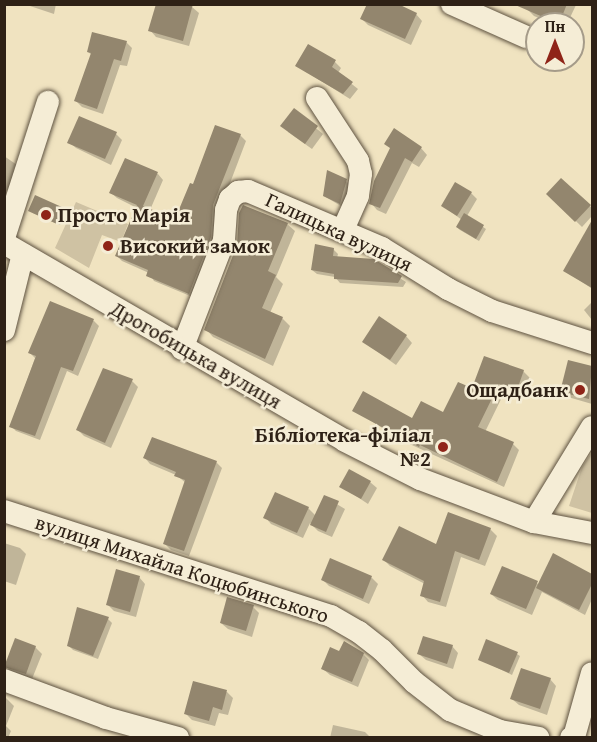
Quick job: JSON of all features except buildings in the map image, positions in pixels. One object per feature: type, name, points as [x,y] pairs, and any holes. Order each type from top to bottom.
[{"type":"street","points":[[452,4],[525,37]]},
{"type":"street","points":[[317,98],[358,161],[361,174],[358,196],[343,230]]},
{"type":"street","points":[[4,238],[48,102]]},
{"type":"street","name":"Галицька вулиця","points":[[182,349],[224,240],[226,210],[230,199],[238,192],[248,191],[343,230],[411,263],[448,289],[492,311],[592,343]]},
{"type":"street","points":[[4,330],[14,249]]},
{"type":"street","name":"Дрогобицька вулиця","points":[[14,249],[182,349],[345,441],[420,479],[534,522],[592,533]]},
{"type":"street","points":[[534,522],[592,428]]},
{"type":"street","name":"вулиця Михайла Коцюбинського","points":[[4,512],[331,616],[359,632],[382,650],[414,682],[450,710],[500,731],[538,738]]},
{"type":"street","points":[[571,738],[574,737],[592,673]]},
{"type":"street","points":[[4,680],[95,714],[178,738]]},
{"type":"shaded area","points":[[76,202],[128,224],[121,242],[102,235],[89,268],[55,248]]},
{"type":"shaded area","points":[[592,452],[592,513],[569,506],[582,467]]},
{"type":"place","name":"Просто Марія","points":[[46,215]]},
{"type":"place","name":"Високий замок","points":[[108,246]]},
{"type":"place","name":"Ощадбанк","points":[[580,390]]},
{"type":"place","name":"Бібліотека-філіал №2","points":[[443,447]]}]
